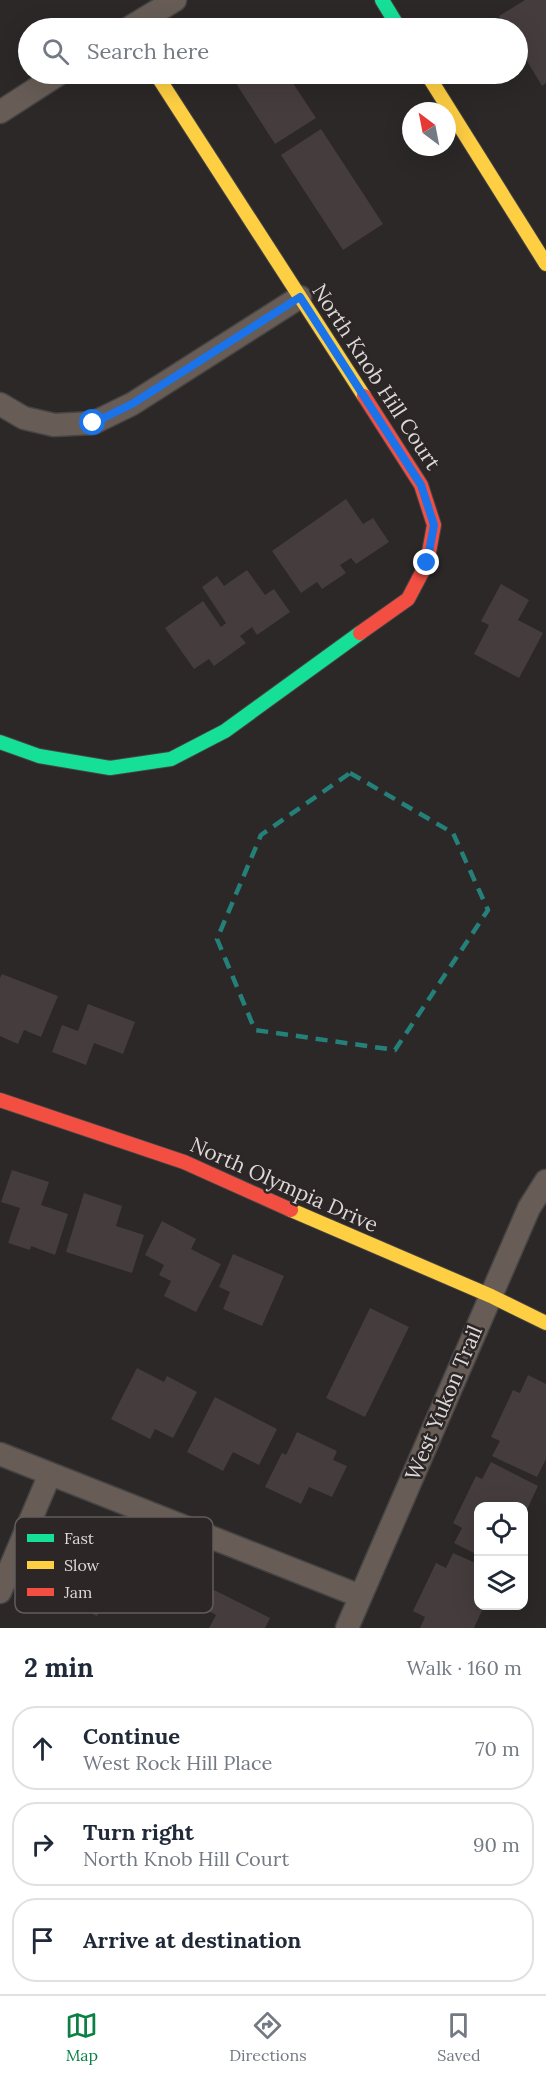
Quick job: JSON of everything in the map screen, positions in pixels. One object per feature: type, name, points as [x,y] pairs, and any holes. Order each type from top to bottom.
[{"type":"street","points":[[145,18],[175,0]]},
{"type":"street","points":[[382,0],[393,18]]},
{"type":"street","points":[[0,112],[43,84]]},
{"type":"street","name":"North Knob Hill Court","points":[[0,742],[39,756],[110,768],[171,759],[225,731],[408,599],[427,563],[434,525],[421,485],[162,84]]},
{"type":"street","points":[[433,84],[546,264]]},
{"type":"street","points":[[0,405],[24,418],[54,425],[93,423],[132,404],[300,297]]},
{"type":"street","name":"North Olympia Drive","points":[[0,1100],[184,1162],[359,1242],[491,1296],[546,1323]]},
{"type":"street","name":"West Yukon Trail","points":[[346,1628],[529,1208],[546,1180]]},
{"type":"street","points":[[0,1454],[159,1517]]},
{"type":"street","points":[[32,1517],[50,1474]]},
{"type":"street","points":[[213,1538],[360,1596]]},
{"type":"street","points":[[0,1592],[15,1557]]},
{"type":"highlighted area","points":[[350,773],[453,833],[488,910],[395,1050],[255,1030],[217,939],[261,835]]},
{"type":"building","points":[[525,0],[546,0],[546,83],[542,86],[528,63],[528,18],[500,18],[499,16]]},
{"type":"building","points":[[236,84],[294,84],[316,118],[275,144]]},
{"type":"building","points":[[321,129],[383,224],[343,250],[281,155]]},
{"type":"building","points":[[346,499],[363,524],[373,518],[389,542],[356,564],[351,558],[340,565],[346,573],[322,589],[317,582],[301,593],[272,551]]},
{"type":"building","points":[[247,570],[265,595],[274,589],[290,612],[257,635],[252,627],[240,636],[246,643],[214,666],[209,659],[194,669],[165,628],[203,601],[221,627],[226,623],[202,587],[217,576],[224,586]]},
{"type":"building","points":[[501,584],[529,600],[518,620],[543,633],[519,678],[474,654],[489,625],[481,621]]},
{"type":"building","points":[[2,974],[58,996],[41,1037],[24,1030],[18,1044],[0,1036],[0,978]]},
{"type":"building","points":[[88,1004],[135,1022],[123,1054],[94,1043],[86,1065],[52,1052],[62,1025],[78,1031]]},
{"type":"building","points":[[12,1170],[49,1182],[41,1205],[68,1214],[55,1255],[31,1246],[30,1250],[8,1243],[20,1208],[1,1202]]},
{"type":"building","points":[[84,1193],[122,1206],[116,1226],[144,1235],[132,1273],[66,1252]]},
{"type":"building","points":[[162,1221],[196,1239],[191,1249],[221,1264],[196,1312],[164,1296],[171,1281],[159,1275],[164,1265],[145,1255]]},
{"type":"building","points":[[233,1254],[284,1276],[262,1326],[223,1309],[230,1292],[219,1287]]},
{"type":"building","points":[[370,1308],[409,1327],[365,1417],[326,1398]]},
{"type":"building","points":[[137,1368],[164,1382],[167,1376],[197,1392],[173,1438],[155,1429],[150,1439],[111,1419]]},
{"type":"building","points":[[528,1375],[546,1384],[546,1459],[537,1477],[492,1456],[500,1441],[491,1437],[513,1390],[520,1393]]},
{"type":"building","points":[[215,1397],[277,1429],[259,1465],[233,1452],[223,1471],[187,1452]]},
{"type":"building","points":[[297,1432],[337,1451],[333,1460],[347,1466],[332,1497],[309,1487],[301,1504],[265,1487],[282,1453],[286,1455]]},
{"type":"building","points":[[491,1462],[538,1486],[528,1507],[528,1502],[474,1502],[474,1553],[454,1543],[462,1528],[453,1523],[476,1476],[482,1479]]},
{"type":"building","points":[[453,1553],[474,1562],[474,1610],[482,1610],[474,1628],[420,1628],[425,1617],[413,1611],[436,1563],[446,1568]]},
{"type":"building","points":[[214,1590],[270,1618],[265,1628],[209,1628],[216,1615],[212,1613]]},
{"type":"traffic: fast","points":[[382,0],[393,18]]},
{"type":"traffic: fast","points":[[0,742],[39,756],[110,768],[171,759],[225,731],[360,633]]},
{"type":"traffic: slow","points":[[162,84],[364,396]]},
{"type":"traffic: slow","points":[[433,84],[546,264]]},
{"type":"traffic: slow","points":[[291,1210],[491,1296],[546,1323]]},
{"type":"traffic: jam","points":[[360,633],[408,599],[427,563],[434,525],[421,485],[364,396]]},
{"type":"traffic: jam","points":[[0,1100],[184,1162],[291,1210]]},
{"type":"route","points":[[93,423],[132,404],[300,297],[421,485],[434,525],[427,563]]}]
